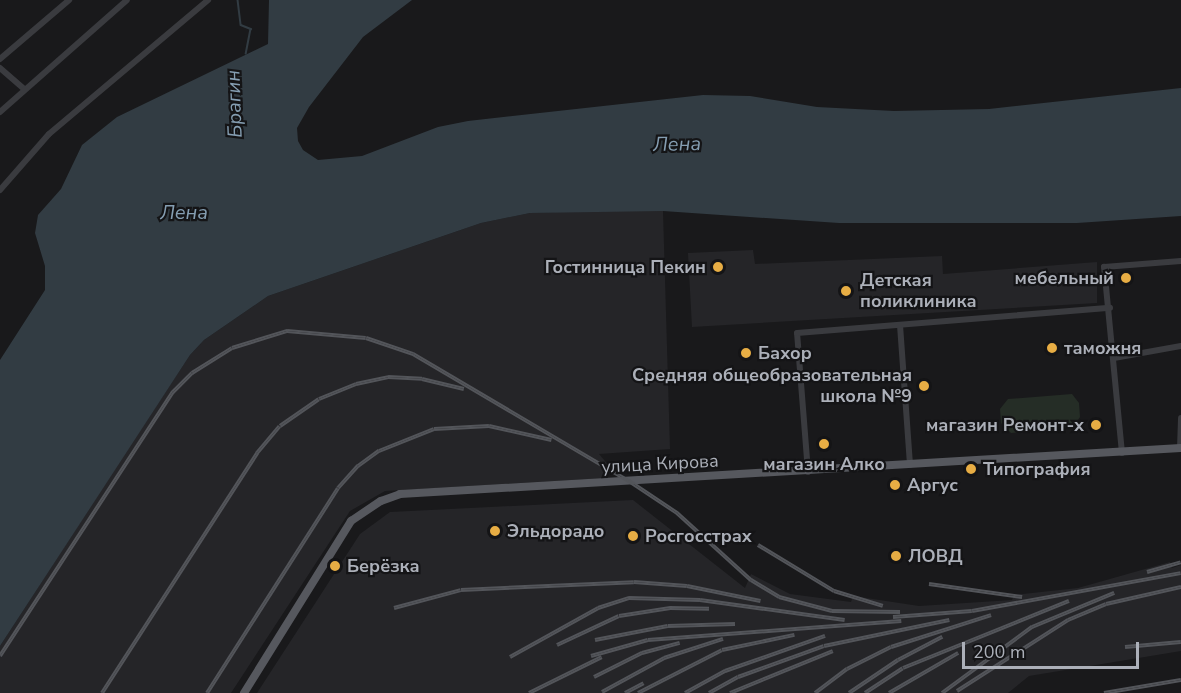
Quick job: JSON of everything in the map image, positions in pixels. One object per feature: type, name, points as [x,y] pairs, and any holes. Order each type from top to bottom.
[{"type":"main road","name":"улица Кирова","points":[[244,693],[351,521],[381,501],[433,491],[808,472],[1181,448]]},
{"type":"street","points":[[0,59],[69,0]]},
{"type":"street","points":[[115,0],[120,6]]},
{"type":"street","points":[[0,112],[127,0]]},
{"type":"street","points":[[0,190],[49,134],[208,0]]},
{"type":"street","points":[[0,68],[24,89]]},
{"type":"street","points":[[1122,453],[1110,308],[1104,267],[1181,261]]},
{"type":"street","points":[[808,472],[797,333],[1110,308]]},
{"type":"street","points":[[900,325],[910,465]]},
{"type":"street","points":[[1114,358],[1181,346]]},
{"type":"street","points":[[1181,418],[1181,448]]},
{"type":"shaded area","points":[[663,211],[670,449],[599,454],[610,467],[605,478],[385,491],[350,511],[231,693],[0,693],[0,646],[190,355],[204,340],[268,296],[481,223],[530,213]]},
{"type":"shaded area","points":[[753,250],[755,264],[942,256],[943,274],[1097,262],[1097,303],[692,327],[688,253]]},
{"type":"shaded area","points":[[1072,394],[1079,403],[1080,417],[1073,427],[1011,433],[1001,423],[1000,409],[1008,399]]},
{"type":"shaded area","points":[[633,500],[745,588],[751,574],[790,594],[851,602],[853,596],[919,606],[1012,600],[1014,595],[1078,588],[1170,562],[1172,568],[1181,565],[1181,651],[1029,676],[1008,693],[257,693],[360,534],[390,512]]},
{"type":"water","name":"Лена","points":[[269,0],[412,0],[363,37],[309,107],[297,128],[298,141],[303,150],[318,160],[362,156],[438,127],[468,121],[703,95],[750,96],[817,107],[894,111],[989,109],[1181,88],[1181,216],[1077,223],[839,223],[663,211],[530,213],[481,223],[268,296],[204,340],[190,355],[0,646],[0,360],[45,290],[45,266],[35,233],[38,215],[61,189],[82,145],[117,117],[268,44]]},
{"type":"waterway","name":"Брагин","points":[[238,0],[241,25],[251,29],[246,54]]},
{"type":"railway","points":[[0,656],[173,392],[192,373],[232,348],[287,331],[366,338],[413,354],[629,481],[677,513],[751,580],[779,597],[832,611],[900,612]]},
{"type":"railway","points":[[102,693],[257,453],[280,426],[319,399],[356,384],[388,377],[422,379],[464,389]]},
{"type":"railway","points":[[207,693],[338,488],[358,466],[379,451],[434,429],[489,426],[551,440]]},
{"type":"railway","points":[[758,545],[834,591],[883,606]]},
{"type":"railway","points":[[1147,572],[1181,562]]},
{"type":"railway","points":[[893,617],[972,611],[1181,573]]},
{"type":"railway","points":[[394,608],[461,590],[634,582],[687,586],[760,601]]},
{"type":"railway","points":[[929,584],[1022,597]]},
{"type":"railway","points":[[957,691],[1068,620],[1106,604],[1181,587]]},
{"type":"railway","points":[[942,693],[1032,627],[1114,593]]},
{"type":"railway","points":[[510,657],[598,608],[629,598],[700,600],[845,620]]},
{"type":"railway","points":[[865,693],[903,668],[1069,601]]},
{"type":"railway","points":[[557,645],[619,616],[670,608],[709,609]]},
{"type":"railway","points":[[815,693],[847,669],[891,647],[991,615]]},
{"type":"railway","points":[[709,693],[738,677],[824,646],[949,620]]},
{"type":"railway","points":[[591,656],[648,640],[901,621]]},
{"type":"railway","points":[[595,640],[668,626],[735,624]]},
{"type":"railway","points":[[638,693],[722,650],[794,635]]},
{"type":"railway","points":[[685,693],[725,671],[825,636]]},
{"type":"railway","points":[[849,693],[898,660],[942,637]]},
{"type":"railway","points":[[602,692],[664,658],[723,639]]},
{"type":"railway","points":[[1125,647],[1181,642]]},
{"type":"railway","points":[[594,677],[642,653],[680,643]]},
{"type":"railway","points":[[730,693],[833,651]]},
{"type":"railway","points":[[889,693],[958,653]]},
{"type":"railway","points":[[529,693],[602,657]]},
{"type":"railway","points":[[1104,693],[1181,680]]},
{"type":"railway","points":[[625,693],[644,683]]},
{"type":"place","name":"Гостинница Пекин","points":[[718,267]]},
{"type":"place","name":"мебельный","points":[[1126,278]]},
{"type":"place","name":"Детская поликлиника","points":[[846,291]]},
{"type":"place","name":"таможня","points":[[1052,348]]},
{"type":"place","name":"Бахор","points":[[746,353]]},
{"type":"place","name":"Средняя общеобразовательная школа №9","points":[[924,386]]},
{"type":"place","name":"магазин Ремонт-х","points":[[1096,425]]},
{"type":"place","name":"магазин Алко","points":[[824,444]]},
{"type":"place","name":"Типография","points":[[971,469]]},
{"type":"place","name":"Аргус","points":[[895,485]]},
{"type":"place","name":"Эльдорадо","points":[[495,531]]},
{"type":"place","name":"Росгосстрах","points":[[633,536]]},
{"type":"place","name":"ЛОВД","points":[[896,556]]},
{"type":"place","name":"Берёзка","points":[[335,566]]}]
